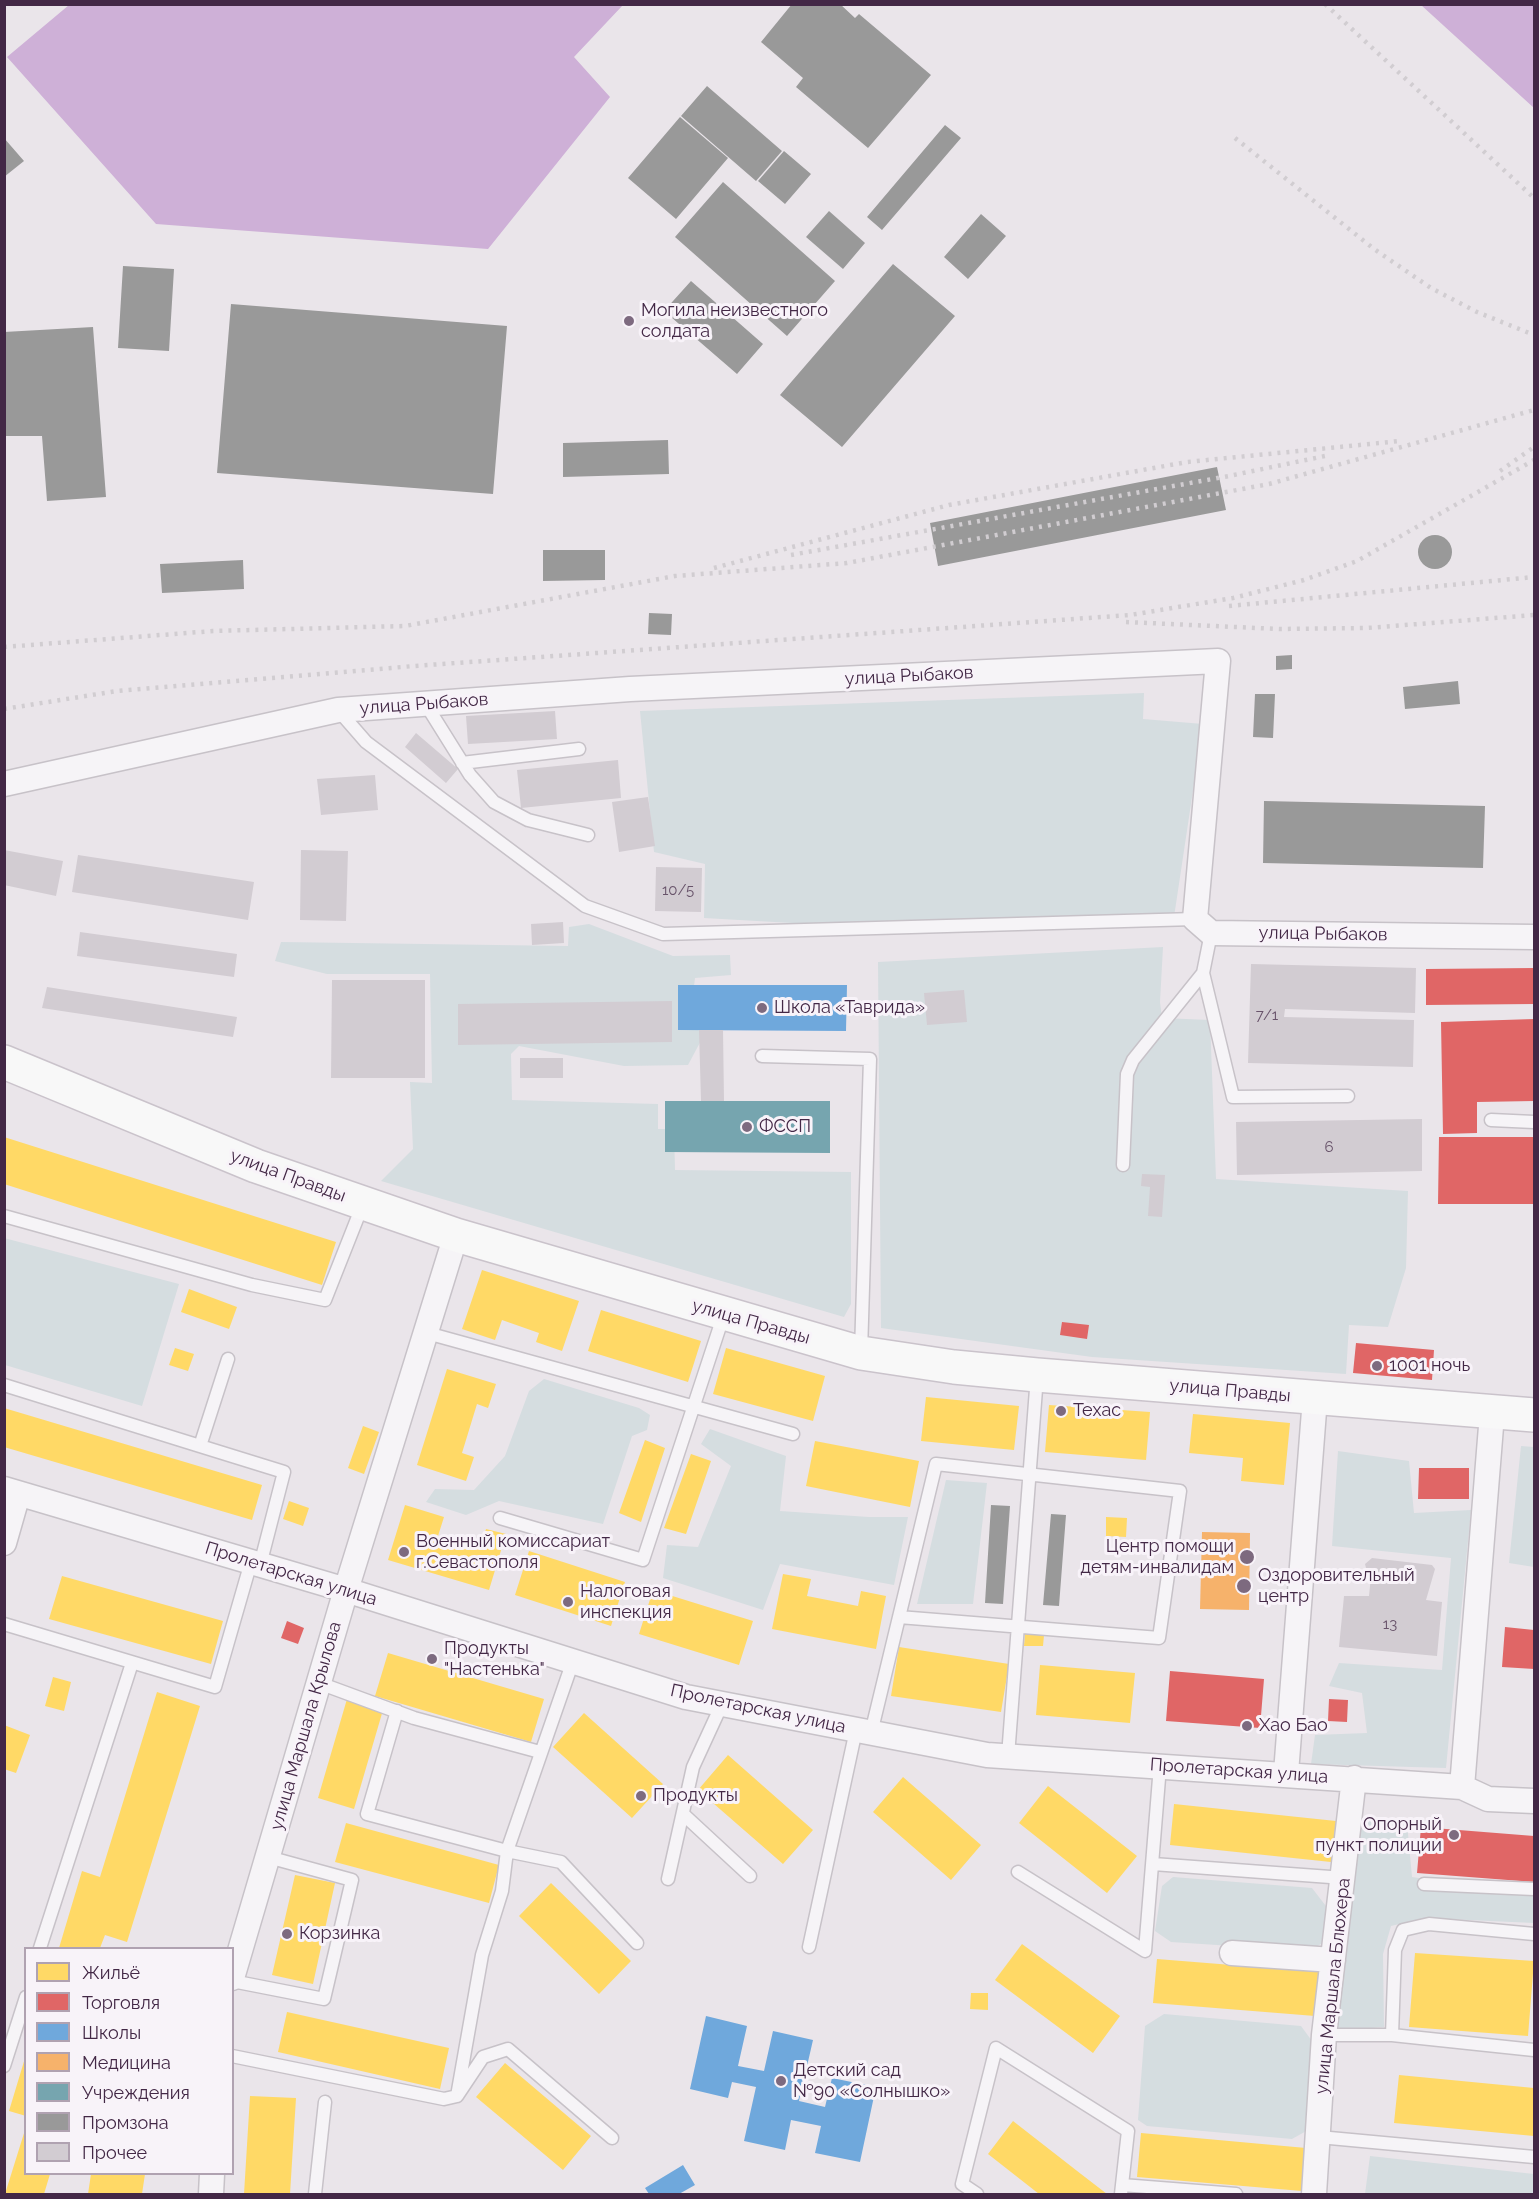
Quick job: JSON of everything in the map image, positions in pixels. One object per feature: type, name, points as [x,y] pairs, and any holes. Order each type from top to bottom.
[{"type":"main road","name":"улица Правды","points":[[4,1062],[256,1166],[363,1203],[456,1234],[861,1353],[954,1367],[1037,1375],[1492,1414],[1534,1415]]},
{"type":"street","name":"улица Рыбаков","points":[[4,784],[338,710],[630,689],[1218,661],[1203,926],[1534,937]]},
{"type":"street","name":"улица Маршала Крылова","points":[[234,1972],[346,1590],[456,1234]]},
{"type":"street","points":[[1286,1773],[1315,1398]]},
{"type":"street","points":[[1462,1787],[1492,1414]]},
{"type":"street","name":"Пролетарская улица","points":[[11,1492],[346,1590],[686,1697],[987,1755],[1286,1773],[1462,1787],[1488,1799],[1534,1801]]},
{"type":"street","points":[[4,1543],[11,1492]]},
{"type":"street","name":"улица Маршала Блюхера","points":[[1314,2194],[1324,2036],[1344,1878],[1353,1778]]},
{"type":"street","points":[[1232,1953],[1334,1960]]},
{"type":"street","points":[[211,2194],[212,2175]]},
{"type":"lane","points":[[424,704],[462,763],[494,802],[528,820],[588,835]]},
{"type":"lane","points":[[338,710],[366,742],[585,906],[663,934],[1203,926],[1203,973],[1233,1097],[1348,1096]]},
{"type":"lane","points":[[462,763],[579,749]]},
{"type":"lane","points":[[1123,1165],[1130,1067],[1203,973]]},
{"type":"lane","points":[[762,1056],[870,1059],[861,1353]]},
{"type":"lane","points":[[1491,1120],[1534,1122]]},
{"type":"lane","points":[[4,1216],[252,1285],[325,1300],[363,1203]]},
{"type":"lane","points":[[500,1518],[644,1560],[724,1314]]},
{"type":"lane","points":[[427,1333],[793,1434]]},
{"type":"lane","points":[[200,1446],[228,1359]]},
{"type":"lane","points":[[1008,1756],[1037,1375]]},
{"type":"lane","points":[[4,1385],[284,1472],[215,1687],[4,1624]]},
{"type":"lane","points":[[809,1947],[863,1731],[899,1617],[936,1464],[1180,1491],[1159,1638],[899,1617]]},
{"type":"lane","points":[[458,2096],[482,1955],[502,1891],[507,1851],[573,1661]]},
{"type":"lane","points":[[40,1947],[132,1663]]},
{"type":"lane","points":[[319,1683],[397,1711],[540,1752]]},
{"type":"lane","points":[[668,1879],[693,1767],[722,1704]]},
{"type":"lane","points":[[397,1711],[367,1814],[507,1851],[561,1862],[637,1943]]},
{"type":"lane","points":[[1018,1872],[1145,1951],[1160,1766]]},
{"type":"lane","points":[[683,1814],[750,1876]]},
{"type":"lane","points":[[234,1979],[324,1999],[352,1881],[268,1857]]},
{"type":"lane","points":[[1153,1864],[1344,1878]]},
{"type":"lane","points":[[1424,1884],[1534,1889]]},
{"type":"lane","points":[[1392,2035],[1395,1950],[1403,1930],[1429,1924],[1534,1934]]},
{"type":"lane","points":[[4,2066],[24,2003]]},
{"type":"lane","points":[[1324,2036],[1392,2035],[1534,2050]]},
{"type":"lane","points":[[977,2194],[962,2184],[996,2048],[1128,2131],[1121,2190],[1236,2194]]},
{"type":"lane","points":[[234,2056],[444,2099],[458,2096],[483,2057],[508,2049],[612,2138]]},
{"type":"lane","points":[[315,2194],[325,2102]]},
{"type":"lane","points":[[1319,2137],[1534,2157]]},
{"type":"shaded area","points":[[69,5],[623,5],[574,57],[610,97],[488,249],[156,224],[7,57]]},
{"type":"shaded area","points":[[1421,5],[1534,5],[1534,108]]},
{"type":"shaded area","points":[[1144,693],[1143,719],[1203,724],[1174,917],[862,927],[704,918],[705,864],[654,852],[640,711]]},
{"type":"shaded area","points":[[589,924],[673,956],[730,955],[731,975],[695,978],[693,994],[695,1027],[704,1035],[688,1065],[624,1066],[519,1046],[511,1054],[512,1100],[658,1104],[658,1129],[674,1129],[675,1170],[851,1172],[851,1304],[844,1317],[381,1181],[413,1149],[410,1082],[432,1083],[430,974],[327,974],[275,961],[281,942],[568,946],[569,927]]},
{"type":"shaded area","points":[[1163,947],[1160,1002],[1162,1018],[1210,1020],[1216,1179],[1408,1191],[1406,1268],[1388,1327],[1349,1325],[1346,1374],[1092,1357],[881,1328],[878,962]]},
{"type":"shaded area","points":[[4,1238],[179,1284],[142,1406],[5,1365]]},
{"type":"shaded area","points":[[544,1379],[639,1408],[650,1415],[647,1430],[632,1436],[603,1524],[499,1501],[466,1515],[426,1502],[435,1489],[474,1490],[505,1456],[529,1391]]},
{"type":"shaded area","points":[[710,1429],[786,1456],[780,1511],[869,1517],[908,1517],[894,1585],[780,1564],[763,1610],[663,1578],[667,1545],[698,1547],[731,1466],[701,1444]]},
{"type":"shaded area","points":[[1521,1446],[1534,1447],[1534,1567],[1509,1563]]},
{"type":"shaded area","points":[[1338,1451],[1409,1461],[1414,1513],[1471,1510],[1446,1768],[1311,1764],[1315,1735],[1367,1733],[1362,1693],[1329,1686],[1339,1663],[1442,1670],[1451,1558],[1332,1546]]},
{"type":"shaded area","points":[[946,1480],[987,1483],[973,1604],[917,1604]]},
{"type":"shaded area","points":[[1356,1816],[1407,1823],[1412,1877],[1534,1895],[1534,1923],[1424,1918],[1391,1926],[1383,1954],[1384,2027],[1337,2031]]},
{"type":"shaded area","points":[[1173,1877],[1312,1888],[1329,1910],[1326,1941],[1309,1951],[1171,1942],[1155,1931],[1162,1886]]},
{"type":"shaded area","points":[[1164,2014],[1301,2026],[1312,2041],[1308,2130],[1292,2139],[1147,2126],[1138,2120],[1145,2026]]},
{"type":"shaded area","points":[[1370,2156],[1534,2174],[1534,2194],[1365,2194]]},
{"type":"building: Жильё","points":[[4,1137],[336,1242],[322,1285],[4,1184]]},
{"type":"building: Жильё","points":[[482,1270],[579,1301],[562,1351],[536,1342],[539,1333],[502,1320],[495,1340],[462,1329]]},
{"type":"building: Жильё","points":[[189,1289],[237,1307],[229,1329],[181,1312]]},
{"type":"building: Жильё","points":[[601,1310],[701,1341],[688,1382],[588,1351]]},
{"type":"building: Жильё","points":[[175,1348],[194,1354],[188,1371],[169,1365]]},
{"type":"building: Жильё","points":[[726,1348],[825,1376],[813,1421],[713,1394]]},
{"type":"building: Жильё","points":[[447,1369],[496,1384],[488,1408],[477,1404],[462,1453],[474,1457],[466,1481],[417,1465]]},
{"type":"building: Жильё","points":[[926,1397],[1019,1406],[1014,1450],[921,1441]]},
{"type":"building: Жильё","points":[[1049,1405],[1150,1412],[1146,1460],[1045,1452]]},
{"type":"building: Жильё","points":[[4,1408],[262,1485],[252,1520],[4,1447]]},
{"type":"building: Жильё","points":[[1193,1414],[1290,1423],[1284,1485],[1241,1481],[1243,1458],[1189,1453]]},
{"type":"building: Жильё","points":[[363,1426],[379,1432],[364,1474],[348,1468]]},
{"type":"building: Жильё","points":[[645,1440],[665,1448],[641,1522],[619,1513]]},
{"type":"building: Жильё","points":[[815,1441],[919,1461],[910,1507],[806,1486]]},
{"type":"building: Жильё","points":[[691,1454],[711,1461],[686,1534],[664,1528]]},
{"type":"building: Жильё","points":[[289,1501],[309,1508],[303,1526],[283,1519]]},
{"type":"building: Жильё","points":[[405,1505],[444,1517],[438,1536],[480,1549],[486,1529],[506,1534],[489,1590],[388,1560]]},
{"type":"building: Жильё","points":[[1106,1517],[1127,1518],[1126,1537],[1106,1536]]},
{"type":"building: Жильё","points":[[529,1551],[625,1582],[611,1626],[515,1595]]},
{"type":"building: Жильё","points":[[783,1574],[811,1579],[807,1596],[858,1606],[861,1591],[886,1596],[876,1649],[772,1629]]},
{"type":"building: Жильё","points":[[62,1576],[223,1621],[211,1664],[49,1619]]},
{"type":"building: Жильё","points":[[653,1590],[753,1621],[739,1665],[639,1634]]},
{"type":"building: Жильё","points":[[1025,1634],[1044,1635],[1043,1646],[1024,1646]]},
{"type":"building: Жильё","points":[[899,1647],[1009,1664],[1001,1712],[891,1696]]},
{"type":"building: Жильё","points":[[388,1653],[544,1699],[531,1742],[375,1696]]},
{"type":"building: Жильё","points":[[1040,1665],[1135,1673],[1130,1723],[1036,1715]]},
{"type":"building: Жильё","points":[[53,1677],[71,1682],[64,1711],[45,1706]]},
{"type":"building: Жильё","points":[[157,1692],[200,1706],[127,1942],[105,1935],[100,1947],[59,1947],[82,1871],[100,1877]]},
{"type":"building: Жильё","points":[[347,1699],[383,1710],[354,1809],[318,1798]]},
{"type":"building: Жильё","points":[[584,1713],[663,1784],[632,1818],[553,1747]]},
{"type":"building: Жильё","points":[[4,1725],[30,1735],[16,1773],[4,1769]]},
{"type":"building: Жильё","points":[[728,1755],[813,1830],[783,1864],[698,1790]]},
{"type":"building: Жильё","points":[[903,1777],[981,1845],[951,1880],[873,1812]]},
{"type":"building: Жильё","points":[[1048,1786],[1137,1856],[1107,1893],[1019,1823]]},
{"type":"building: Жильё","points":[[1174,1804],[1336,1821],[1331,1862],[1170,1845]]},
{"type":"building: Жильё","points":[[346,1823],[499,1865],[489,1903],[335,1862]]},
{"type":"building: Жильё","points":[[295,1875],[335,1883],[313,1984],[272,1975]]},
{"type":"building: Жильё","points":[[551,1883],[631,1961],[599,1994],[519,1916]]},
{"type":"building: Жильё","points":[[1022,1944],[1120,2016],[1093,2053],[995,1980]]},
{"type":"building: Жильё","points":[[1415,1953],[1534,1961],[1528,2036],[1409,2027]]},
{"type":"building: Жильё","points":[[1157,1959],[1319,1972],[1315,2016],[1153,2003]]},
{"type":"building: Жильё","points":[[971,1993],[988,1993],[988,2010],[970,2009]]},
{"type":"building: Жильё","points":[[287,2012],[449,2048],[440,2089],[278,2052]]},
{"type":"building: Жильё","points":[[24,2061],[24,2115],[9,2111]]},
{"type":"building: Жильё","points":[[505,2063],[591,2136],[563,2170],[476,2097]]},
{"type":"building: Жильё","points":[[1399,2075],[1534,2088],[1534,2136],[1394,2123]]},
{"type":"building: Жильё","points":[[250,2096],[296,2098],[290,2194],[244,2194]]},
{"type":"building: Жильё","points":[[1013,2121],[1107,2194],[1039,2194],[988,2154]]},
{"type":"building: Жильё","points":[[24,2133],[24,2175],[50,2175],[44,2194],[5,2194]]},
{"type":"building: Жильё","points":[[1141,2133],[1306,2148],[1302,2191],[1137,2177]]},
{"type":"building: Жильё","points":[[91,2175],[145,2175],[142,2194],[88,2194]]},
{"type":"building: Торговля","points":[[1534,968],[1534,1004],[1426,1005],[1426,969]]},
{"type":"building: Торговля","points":[[1534,1019],[1534,1101],[1477,1102],[1477,1133],[1443,1134],[1441,1022]]},
{"type":"building: Торговля","points":[[1439,1137],[1534,1137],[1534,1204],[1438,1204]]},
{"type":"building: Торговля","points":[[1062,1322],[1089,1325],[1087,1339],[1060,1335]]},
{"type":"building: Торговля","points":[[1356,1343],[1434,1350],[1432,1380],[1353,1373]]},
{"type":"building: Торговля","points":[[1419,1468],[1469,1468],[1469,1499],[1418,1499]]},
{"type":"building: Торговля","points":[[287,1621],[304,1628],[298,1644],[281,1638]]},
{"type":"building: Торговля","points":[[1505,1627],[1534,1630],[1534,1669],[1502,1667]]},
{"type":"building: Торговля","points":[[1170,1671],[1264,1679],[1260,1728],[1166,1721]]},
{"type":"building: Торговля","points":[[1329,1699],[1348,1700],[1347,1722],[1328,1721]]},
{"type":"building: Торговля","points":[[1421,1827],[1534,1836],[1534,1882],[1417,1873]]},
{"type":"building: Школы","name":"Школа «Таврида»","points":[[678,985],[847,985],[846,1031],[678,1030]]},
{"type":"building: Школы","points":[[706,2016],[747,2026],[738,2066],[764,2071],[773,2031],[813,2040],[799,2101],[825,2107],[832,2078],[876,2087],[860,2162],[815,2153],[821,2126],[791,2120],[785,2150],[744,2141],[756,2087],[732,2082],[728,2098],[690,2089]]},
{"type":"building: Школы","points":[[683,2165],[695,2185],[679,2194],[649,2194],[645,2188]]},
{"type":"building: Медицина","points":[[1202,1532],[1250,1533],[1249,1610],[1200,1609]]},
{"type":"building: Учреждения","name":"ФССП","points":[[665,1101],[830,1101],[830,1153],[665,1152]]},
{"type":"building: Промзона","points":[[792,4],[840,4],[855,18],[859,14],[931,75],[868,148],[796,87],[803,78],[761,42]]},
{"type":"building: Промзона","points":[[707,86],[782,151],[756,181],[681,116]]},
{"type":"building: Промзона","points":[[680,117],[728,158],[676,219],[628,178]]},
{"type":"building: Промзона","points":[[945,125],[961,138],[882,230],[867,217]]},
{"type":"building: Промзона","points":[[4,138],[24,161],[4,177]]},
{"type":"building: Промзона","points":[[784,151],[811,174],[785,204],[758,181]]},
{"type":"building: Промзона","points":[[723,182],[835,281],[787,336],[675,237]]},
{"type":"building: Промзона","points":[[829,211],[865,243],[843,269],[806,237]]},
{"type":"building: Промзона","points":[[981,214],[1006,236],[968,279],[944,257]]},
{"type":"building: Промзона","points":[[893,264],[955,316],[842,447],[780,395]]},
{"type":"building: Промзона","points":[[123,266],[174,269],[169,351],[118,348]]},
{"type":"building: Промзона","points":[[691,281],[763,344],[737,374],[664,311]]},
{"type":"building: Промзона","points":[[231,304],[507,326],[493,494],[217,473]]},
{"type":"building: Промзона","points":[[93,327],[106,497],[47,501],[42,436],[4,436],[4,332]]},
{"type":"building: Промзона","points":[[668,440],[669,474],[563,477],[563,443]]},
{"type":"building: Промзона","points":[[1217,467],[1226,510],[938,566],[930,523]]},
{"type":"building: Промзона","points":[[1435,535],[1447,540],[1452,552],[1447,564],[1435,569],[1423,564],[1418,552],[1423,540]]},
{"type":"building: Промзона","points":[[543,550],[605,550],[605,580],[543,581]]},
{"type":"building: Промзона","points":[[243,560],[244,589],[162,593],[160,564]]},
{"type":"building: Промзона","points":[[649,613],[672,614],[671,635],[648,634]]},
{"type":"building: Промзона","points":[[1292,655],[1292,669],[1276,670],[1276,656]]},
{"type":"building: Промзона","points":[[1458,681],[1460,704],[1405,709],[1403,687]]},
{"type":"building: Промзона","points":[[1255,694],[1275,694],[1273,738],[1253,737]]},
{"type":"building: Промзона","points":[[1264,801],[1485,806],[1483,868],[1263,863]]},
{"type":"building: Промзона","points":[[991,1505],[1010,1506],[1003,1604],[985,1603]]},
{"type":"building: Промзона","points":[[1051,1514],[1066,1515],[1059,1606],[1043,1605]]},
{"type":"building: Прочее","points":[[555,711],[557,739],[468,744],[466,716]]},
{"type":"building: Прочее","points":[[416,733],[458,769],[446,783],[405,747]]},
{"type":"building: Прочее","points":[[618,760],[621,798],[521,808],[517,770]]},
{"type":"building: Прочее","points":[[375,775],[378,810],[321,815],[317,779]]},
{"type":"building: Прочее","points":[[648,797],[655,846],[619,852],[612,802]]},
{"type":"building: Прочее","points":[[4,850],[63,861],[56,896],[4,885]]},
{"type":"building: Прочее","points":[[301,850],[348,851],[346,921],[300,920]]},
{"type":"building: Прочее","points":[[78,855],[254,882],[248,920],[72,892]]},
{"type":"building: Прочее","points":[[656,867],[702,868],[701,912],[655,911]]},
{"type":"building: Прочее","points":[[563,922],[564,943],[532,945],[531,924]]},
{"type":"building: Прочее","points":[[80,932],[237,954],[234,977],[77,956]]},
{"type":"building: Прочее","points":[[1251,964],[1416,968],[1415,1013],[1285,1009],[1284,1017],[1414,1020],[1413,1067],[1248,1063]]},
{"type":"building: Прочее","points":[[332,980],[425,980],[425,1078],[331,1078]]},
{"type":"building: Прочее","points":[[47,987],[237,1017],[233,1037],[42,1008]]},
{"type":"building: Прочее","points":[[964,990],[967,1022],[927,1025],[924,993]]},
{"type":"building: Прочее","points":[[672,1001],[672,1042],[458,1045],[458,1004]]},
{"type":"building: Прочее","points":[[699,1030],[723,1030],[724,1101],[701,1101]]},
{"type":"building: Прочее","points":[[520,1058],[563,1058],[563,1078],[520,1078]]},
{"type":"building: Прочее","points":[[1422,1119],[1422,1171],[1237,1175],[1236,1122]]},
{"type":"building: Прочее","points":[[1142,1174],[1165,1175],[1162,1217],[1148,1216],[1150,1187],[1141,1186]]},
{"type":"building: Прочее","points":[[1372,1558],[1432,1565],[1435,1569],[1426,1600],[1442,1602],[1437,1656],[1339,1647],[1344,1596],[1369,1596],[1371,1576],[1365,1564]]},
{"type":"railway","points":[[1325,4],[1534,198]]},
{"type":"railway","points":[[1235,138],[1374,249],[1431,288],[1477,312],[1534,335]]},
{"type":"railway","points":[[4,647],[213,631],[405,626],[675,576],[847,563],[1269,484],[1534,410]]},
{"type":"railway","points":[[714,568],[949,505],[1187,462],[1400,441]]},
{"type":"railway","points":[[1500,471],[1534,447]]},
{"type":"railway","points":[[791,555],[1229,476],[1325,456]]},
{"type":"railway","points":[[4,709],[117,691],[414,666],[1130,615],[1233,598],[1304,580],[1357,561],[1534,460]]},
{"type":"railway","points":[[1229,606],[1534,577]]},
{"type":"railway","points":[[1126,622],[1279,629],[1367,628],[1534,615]]},
{"type":"place","name":"Могила неизвестного солдата","points":[[629,321]]},
{"type":"place","name":"Школа «Таврида»","points":[[762,1008]]},
{"type":"place","name":"ФССП","points":[[747,1127]]},
{"type":"place","name":"1001 ночь","points":[[1377,1366]]},
{"type":"place","name":"Техас","points":[[1061,1411]]},
{"type":"place","name":"Военный комиссариат г.Севастополя","points":[[404,1552]]},
{"type":"place","name":"Центр помощи детям-инвалидам","points":[[1247,1557]]},
{"type":"place","name":"Оздоровительный центр","points":[[1244,1586]]},
{"type":"place","name":"Налоговая инспекция","points":[[568,1602]]},
{"type":"place","name":"Продукты \"Настенька\"","points":[[432,1659]]},
{"type":"place","name":"Хао Бао","points":[[1247,1726]]},
{"type":"place","name":"Продукты","points":[[641,1796]]},
{"type":"place","name":"Опорный пункт полиции","points":[[1454,1835]]},
{"type":"place","name":"Корзинка","points":[[287,1934]]},
{"type":"place","name":"Детский сад №90 «Солнышко»","points":[[781,2081]]}]
